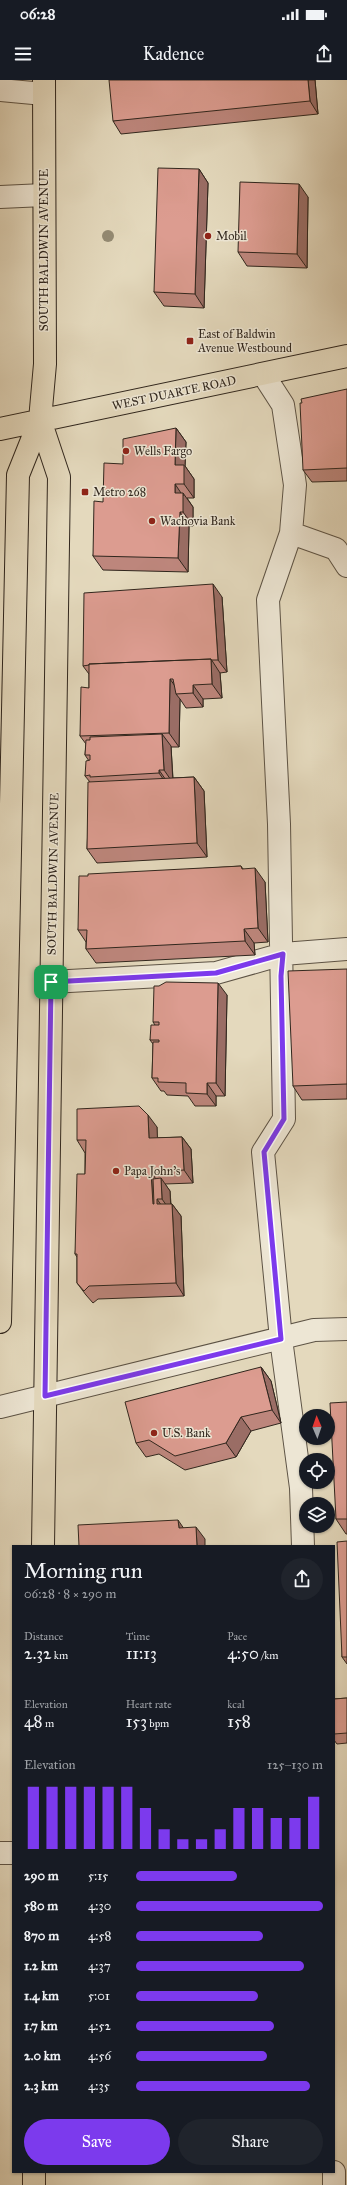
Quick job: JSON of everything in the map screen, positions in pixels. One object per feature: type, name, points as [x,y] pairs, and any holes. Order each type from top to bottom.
[{"type":"main road","name":"SOUTH BALDWIN AVENUE","points":[[0,1322],[18,475],[40,420],[45,359],[44,87]]},
{"type":"main road","name":"WEST DUARTE ROAD","points":[[0,429],[347,356]]},
{"type":"main road","name":"SOUTH BALDWIN AVENUE","points":[[40,420],[59,477],[43,1545]]},
{"type":"main road","points":[[34,2173],[34,2185]]},
{"type":"street","points":[[0,90],[44,87]]},
{"type":"street","points":[[0,197],[44,195]]},
{"type":"street","points":[[263,374],[283,405],[295,485],[291,533],[268,600],[279,816],[283,954],[281,976],[284,1119],[264,1152],[281,1339],[301,1488],[303,1545]]},
{"type":"street","points":[[291,533],[336,549],[347,566]]},
{"type":"street","points":[[51,982],[216,973],[283,954],[347,949]]},
{"type":"street","points":[[0,1407],[314,1330],[347,1329]]},
{"type":"street","points":[[0,1853],[12,1853]]},
{"type":"street","points":[[334,2173],[334,2185]]},
{"type":"building","points":[[109,80],[308,80],[310,101],[113,121]]},
{"type":"building","points":[[158,168],[199,169],[195,294],[154,292]]},
{"type":"building","points":[[240,182],[299,184],[297,254],[238,252]]},
{"type":"building","points":[[347,389],[347,468],[303,470],[301,399]]},
{"type":"building","points":[[176,428],[175,465],[184,465],[184,484],[175,484],[175,493],[183,493],[183,512],[180,512],[178,558],[93,556],[94,501],[103,502],[104,463],[123,464],[123,439]]},
{"type":"building","points":[[213,584],[218,660],[211,659],[89,664],[83,666],[84,593]]},
{"type":"building","points":[[211,659],[212,684],[193,685],[193,693],[176,694],[173,679],[170,679],[169,733],[80,736],[81,687],[89,688],[89,664]]},
{"type":"building","points":[[162,734],[164,770],[159,770],[159,773],[90,777],[90,775],[85,776],[86,761],[90,760],[90,755],[85,755],[86,740],[90,740],[90,737]]},
{"type":"building","points":[[194,777],[197,843],[87,849],[88,782]]},
{"type":"building","points":[[241,866],[242,869],[255,868],[258,928],[244,929],[245,941],[86,949],[87,930],[78,930],[79,876],[88,876],[88,874]]},
{"type":"building","points":[[347,969],[347,1084],[293,1086],[288,971]]},
{"type":"building","points":[[166,982],[218,983],[216,1083],[207,1083],[207,1094],[186,1093],[186,1083],[158,1082],[158,1078],[152,1078],[153,1042],[159,1042],[159,1040],[150,1040],[151,1025],[159,1025],[159,1022],[153,1022],[154,986],[159,986]]},
{"type":"building","points":[[139,1106],[148,1115],[149,1138],[182,1137],[184,1170],[151,1172],[153,1204],[153,1179],[161,1178],[162,1199],[157,1199],[157,1204],[172,1204],[176,1283],[89,1286],[84,1291],[77,1283],[77,1254],[75,1254],[77,1174],[85,1174],[86,1140],[77,1140],[77,1109]]},
{"type":"building","points":[[261,1367],[272,1410],[241,1417],[226,1443],[175,1456],[149,1440],[136,1443],[125,1402]]},
{"type":"building","points":[[347,1402],[347,1519],[336,1519],[335,1453],[333,1453],[332,1445],[335,1445],[335,1409],[330,1409],[330,1403]]},
{"type":"building","points":[[178,1520],[179,1528],[196,1527],[197,1545],[79,1545],[78,1525]]},
{"type":"building","points":[[347,1541],[347,1657],[342,1657],[337,1542]]},
{"type":"building","points":[[347,1698],[347,1733],[335,1734],[335,1699]]},
{"type":"place","name":"Mobil","points":[[208,236]]},
{"type":"place","name":"East of Baldwin Avenue Westbound","points":[[190,341]]},
{"type":"place","name":"Wells Fargo","points":[[126,451]]},
{"type":"place","name":"Metro 268","points":[[85,492]]},
{"type":"place","name":"Wachovia Bank","points":[[152,521]]},
{"type":"place","name":"Papa John's","points":[[116,1171]]},
{"type":"place","name":"U.S. Bank","points":[[154,1433]]},
{"type":"route","points":[[283,954],[281,976],[284,1119],[264,1152],[281,1339],[45,1396],[51,982],[216,973],[283,954]]}]
